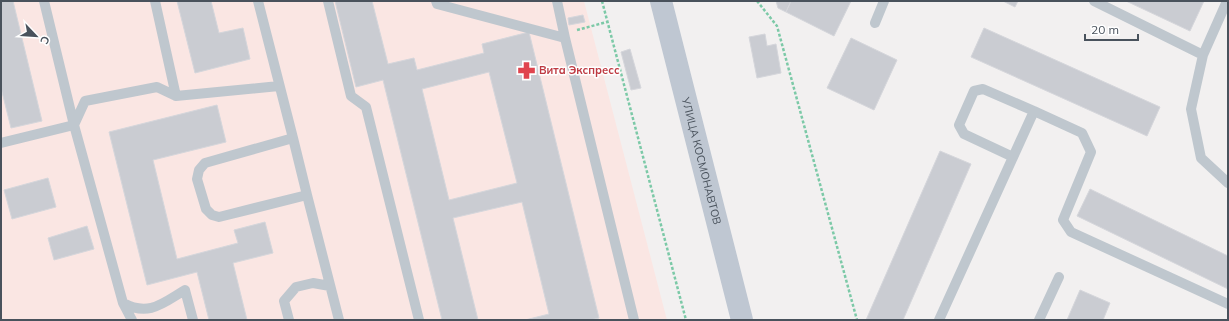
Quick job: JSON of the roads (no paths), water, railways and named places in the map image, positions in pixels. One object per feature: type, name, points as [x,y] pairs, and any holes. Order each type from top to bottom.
[{"type":"main road","name":"УЛИЦА КОСМОНАВТОВ","points":[[661,1],[742,320]]},
{"type":"lane","points":[[44,1],[74,126],[123,303],[132,320]]},
{"type":"lane","points":[[155,1],[176,96]]},
{"type":"lane","points":[[258,1],[339,320]]},
{"type":"lane","points":[[328,1],[351,96],[366,107],[419,320]]},
{"type":"lane","points":[[436,1],[437,4],[564,35]]},
{"type":"lane","points":[[557,1],[634,320]]},
{"type":"lane","points":[[875,23],[884,1]]},
{"type":"lane","points":[[1094,1],[1203,55]]},
{"type":"lane","points":[[1227,1],[1203,55],[1192,109],[1201,158],[1228,183]]},
{"type":"lane","points":[[74,126],[85,101],[157,87],[176,96],[280,86]]},
{"type":"lane","points":[[1013,157],[964,134],[959,124],[974,91],[983,89],[1082,133],[1091,152],[1064,220],[1071,232],[1228,304]]},
{"type":"lane","points":[[939,320],[1034,111]]},
{"type":"lane","points":[[1,143],[74,126]]},
{"type":"lane","points":[[293,138],[205,163],[199,170],[197,179],[206,209],[212,215],[219,217],[307,195]]},
{"type":"lane","points":[[1039,320],[1059,277]]},
{"type":"lane","points":[[289,320],[284,301],[296,287],[313,283],[330,286]]},
{"type":"lane","points":[[123,303],[140,309],[156,308],[186,290],[193,320]]},
{"type":"place","name":"Вита Экспресс","points":[[526,70]]}]
